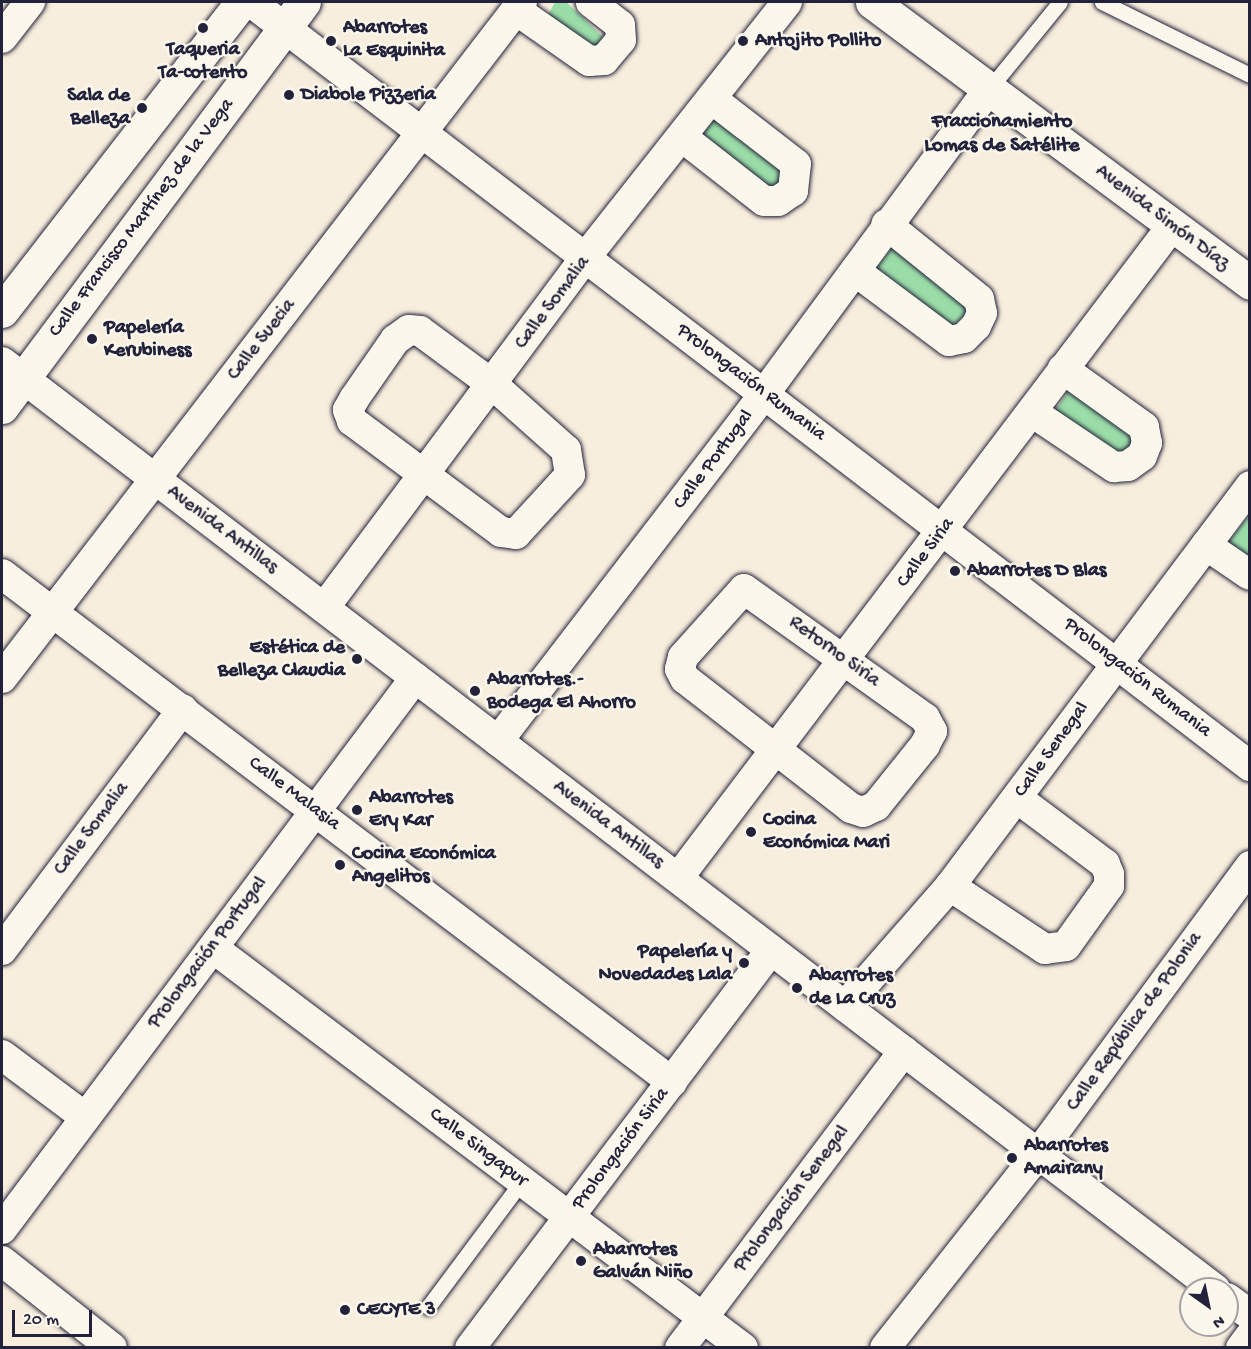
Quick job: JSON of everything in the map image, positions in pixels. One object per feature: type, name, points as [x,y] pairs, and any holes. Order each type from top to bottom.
[{"type":"street","points":[[2,38],[30,2]]},
{"type":"street","points":[[2,311],[242,2]]},
{"type":"street","name":"Prolongación Rumania","points":[[251,2],[425,132],[585,258],[1117,661],[1250,766]]},
{"type":"street","name":"Calle Francisco Martínez de la Vega","points":[[2,407],[12,370],[304,2]]},
{"type":"street","points":[[519,6],[589,61],[604,60],[621,40],[620,26],[591,2]]},
{"type":"street","name":"Calle Somalia","points":[[324,608],[585,258],[787,2]]},
{"type":"street","name":"Avenida Simón Díaz","points":[[872,2],[1250,283]]},
{"type":"street","name":"Calle Suecia","points":[[2,678],[153,478],[425,132],[519,6]]},
{"type":"street","name":"Calle Portugal","points":[[498,741],[764,394],[855,271],[886,224],[989,89]]},
{"type":"street","points":[[682,137],[764,201],[778,201],[793,191],[796,164],[712,99]]},
{"type":"street","points":[[855,271],[949,341],[964,338],[976,326],[982,313],[979,298],[886,224]]},
{"type":"street","name":"Calle Siria","points":[[678,878],[944,530],[1172,226]]},
{"type":"street","points":[[409,330],[420,331],[492,384],[566,450],[570,475],[516,534],[501,532],[424,476],[352,421],[348,410],[395,340],[409,330]]},
{"type":"street","points":[[1032,412],[1114,467],[1128,466],[1142,456],[1147,443],[1144,427],[1064,369]]},
{"type":"street","name":"Avenida Antillas","points":[[12,370],[1199,1277]]},
{"type":"street","name":"Calle Senegal","points":[[845,1006],[950,886],[1117,661],[1206,545],[1247,496]]},
{"type":"street","points":[[1206,545],[1250,575]]},
{"type":"street","name":"Calle Malasia","points":[[2,574],[53,610],[672,1082]]},
{"type":"street","name":"Retorno Siria","points":[[744,589],[925,718],[932,731],[925,745],[876,806],[863,812],[777,750],[685,679],[680,669],[683,657],[744,589]]},
{"type":"street","name":"Prolongación Portugal","points":[[2,1229],[415,678]]},
{"type":"street","name":"Calle Somalia","points":[[2,950],[183,709]]},
{"type":"street","points":[[950,886],[1045,949],[1066,946],[1109,886],[1109,874],[1105,864],[1017,798]]},
{"type":"street","name":"Calle República de Polonia","points":[[885,1347],[1038,1154],[1250,866]]},
{"type":"street","name":"Calle Singapur","points":[[213,948],[743,1347]]},
{"type":"street","name":"Prolongación Siria","points":[[470,1347],[771,950]]},
{"type":"street","name":"Prolongación Senegal","points":[[680,1347],[904,1051]]},
{"type":"street","points":[[2,1055],[86,1117]]},
{"type":"street","points":[[2,1261],[112,1347]]},
{"type":"street","points":[[1241,1347],[1250,1336]]},
{"type":"lane","points":[[989,89],[1060,2]]},
{"type":"lane","points":[[1102,2],[1250,75]]},
{"type":"lane","points":[[428,1307],[522,1181]]},
{"type":"green space","points":[[555,2],[566,2],[618,51],[600,62],[547,17]]},
{"type":"green space","points":[[715,111],[795,178],[769,209],[695,134]]},
{"type":"green space","points":[[892,248],[970,310],[943,336],[869,278]]},
{"type":"green space","points":[[1073,385],[1147,439],[1124,467],[1053,413]]},
{"type":"green space","points":[[1249,518],[1249,564],[1225,546]]},
{"type":"place","name":"Taqueria Ta-cotento","points":[[203,28]]},
{"type":"place","name":"Abarrotes La Esquinita","points":[[331,41]]},
{"type":"place","name":"Antojito Pollito","points":[[743,41]]},
{"type":"place","name":"Diabole Pizzeria","points":[[289,95]]},
{"type":"place","name":"Sala de Belleza","points":[[142,108]]},
{"type":"place","name":"Papelería Kerubiness","points":[[92,339]]},
{"type":"place","name":"Abarrotes D Blas","points":[[955,571]]},
{"type":"place","name":"Estética de Belleza Claudia","points":[[357,659]]},
{"type":"place","name":"Abarrotes.- Bodega El Ahorro","points":[[475,691]]},
{"type":"place","name":"Abarrotes Ery Kar","points":[[357,810]]},
{"type":"place","name":"Cocina Económica Mari","points":[[751,832]]},
{"type":"place","name":"Cocina Económica Angelitos","points":[[340,865]]},
{"type":"place","name":"Papelería y Novedades Lala","points":[[744,963]]},
{"type":"place","name":"Abarrotes de La Cruz","points":[[797,988]]},
{"type":"place","name":"Abarrotes Amairany","points":[[1012,1158]]},
{"type":"place","name":"Abarrotes Galván Niño","points":[[581,1261]]},
{"type":"place","name":"CECYTE 3","points":[[345,1310]]},
{"type":"district","name":"Fraccionamiento Lomas de Satélite","points":[[1002,135]]}]
